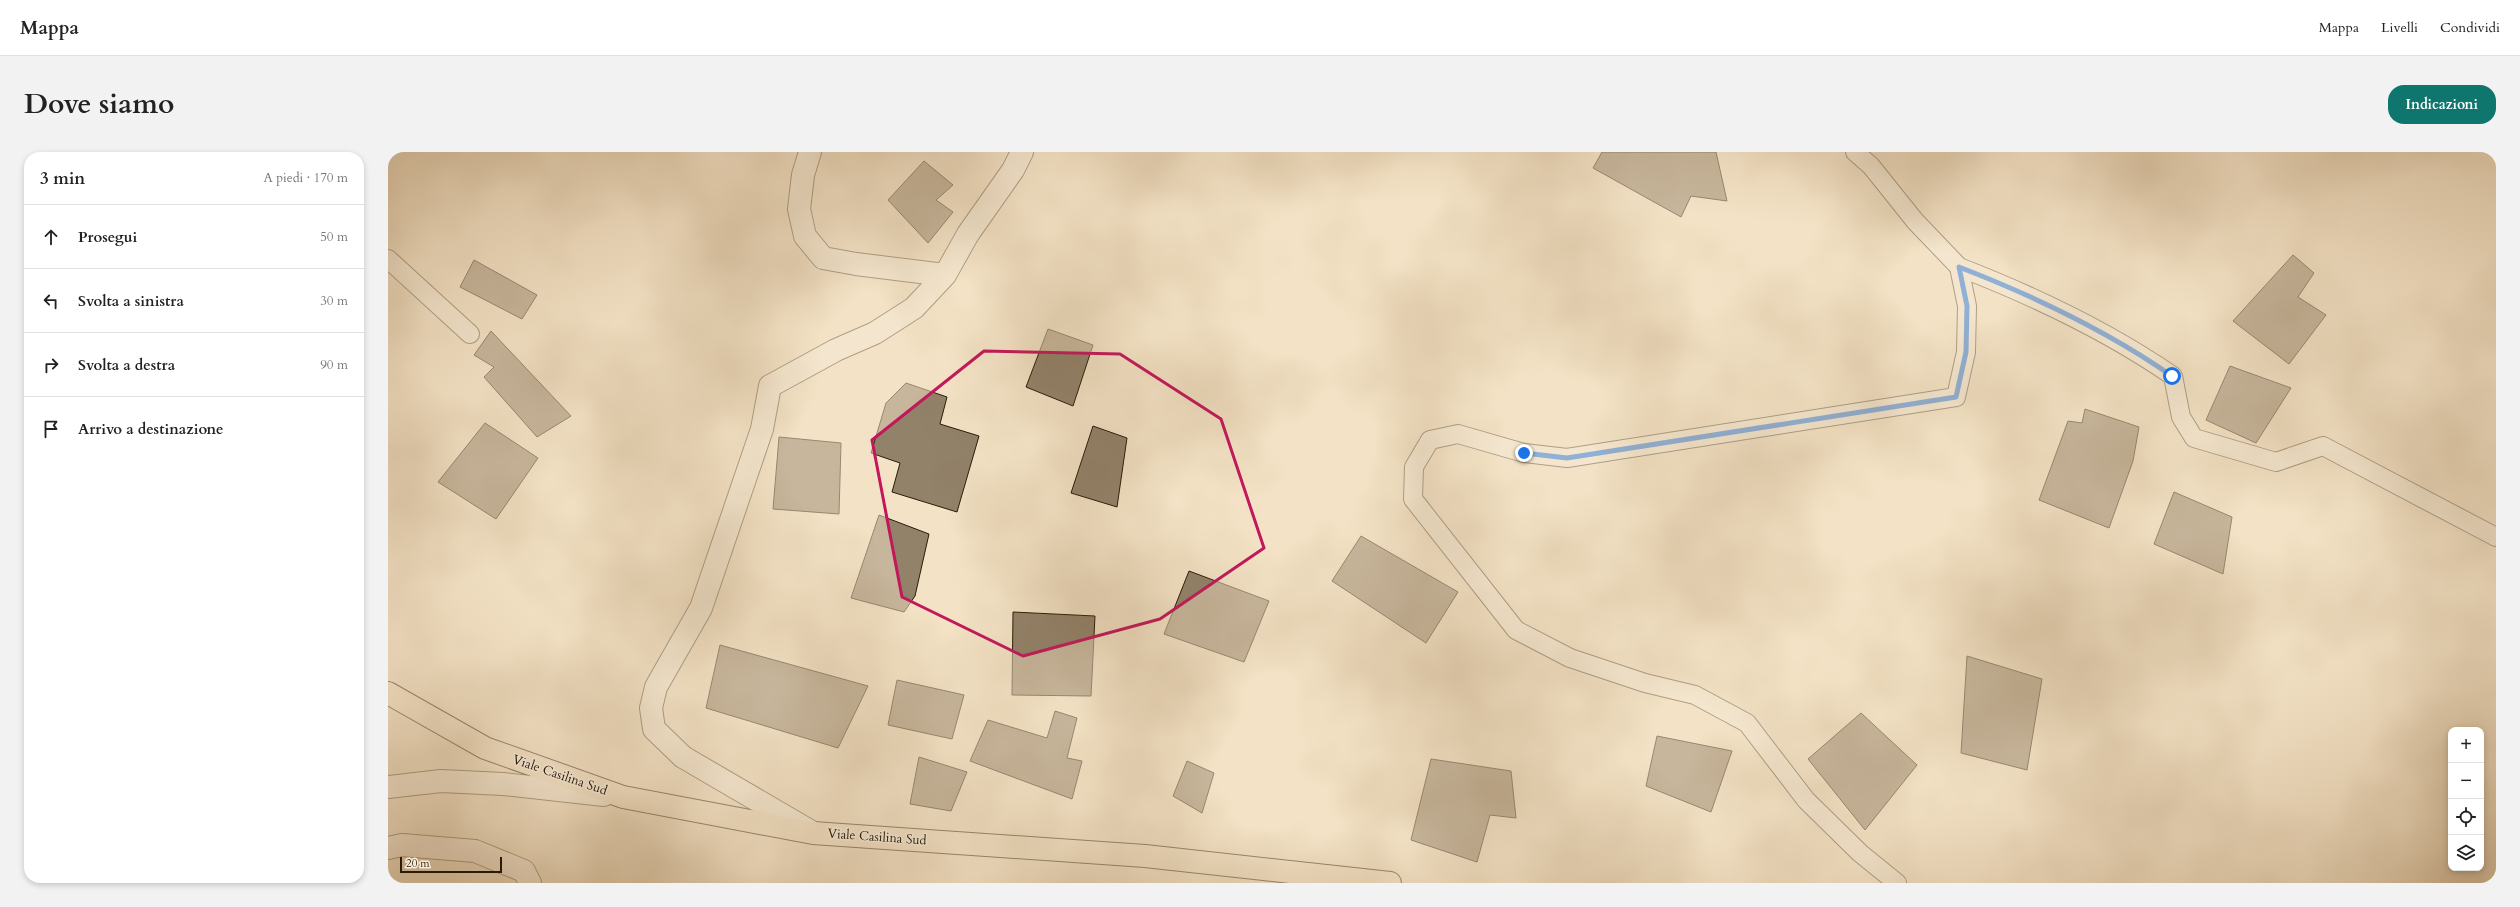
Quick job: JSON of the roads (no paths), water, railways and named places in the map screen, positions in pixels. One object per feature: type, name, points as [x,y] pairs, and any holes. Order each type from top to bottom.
[{"type":"main road","name":"Viale Casilina Sud","points":[[388,693],[485,748],[623,797],[813,833],[1145,856],[1390,883]]},
{"type":"street","points":[[810,152],[803,175],[799,209],[805,236],[823,258],[856,264],[945,275]]},
{"type":"street","points":[[813,833],[683,757],[654,729],[651,708],[656,687],[701,608],[762,429],[770,386],[830,353],[876,333],[914,308],[945,275],[968,234],[1013,170],[1022,152]]},
{"type":"street","points":[[388,787],[441,781],[503,784],[623,797]]},
{"type":"street","points":[[388,848],[402,845],[475,852],[524,871],[530,883]]},
{"type":"lane","points":[[1855,152],[1871,166],[1915,221],[1959,267],[2013,288],[2100,330],[2172,376],[2181,417],[2194,438],[2276,462],[2323,446],[2496,537]]},
{"type":"lane","points":[[388,259],[470,334]]},
{"type":"lane","points":[[1897,883],[1860,853],[1806,800],[1747,723],[1695,695],[1644,683],[1570,658],[1516,630],[1413,499],[1414,467],[1430,440],[1458,434],[1524,453],[1567,458],[1956,397],[1966,352],[1967,306],[1959,267]]}]
